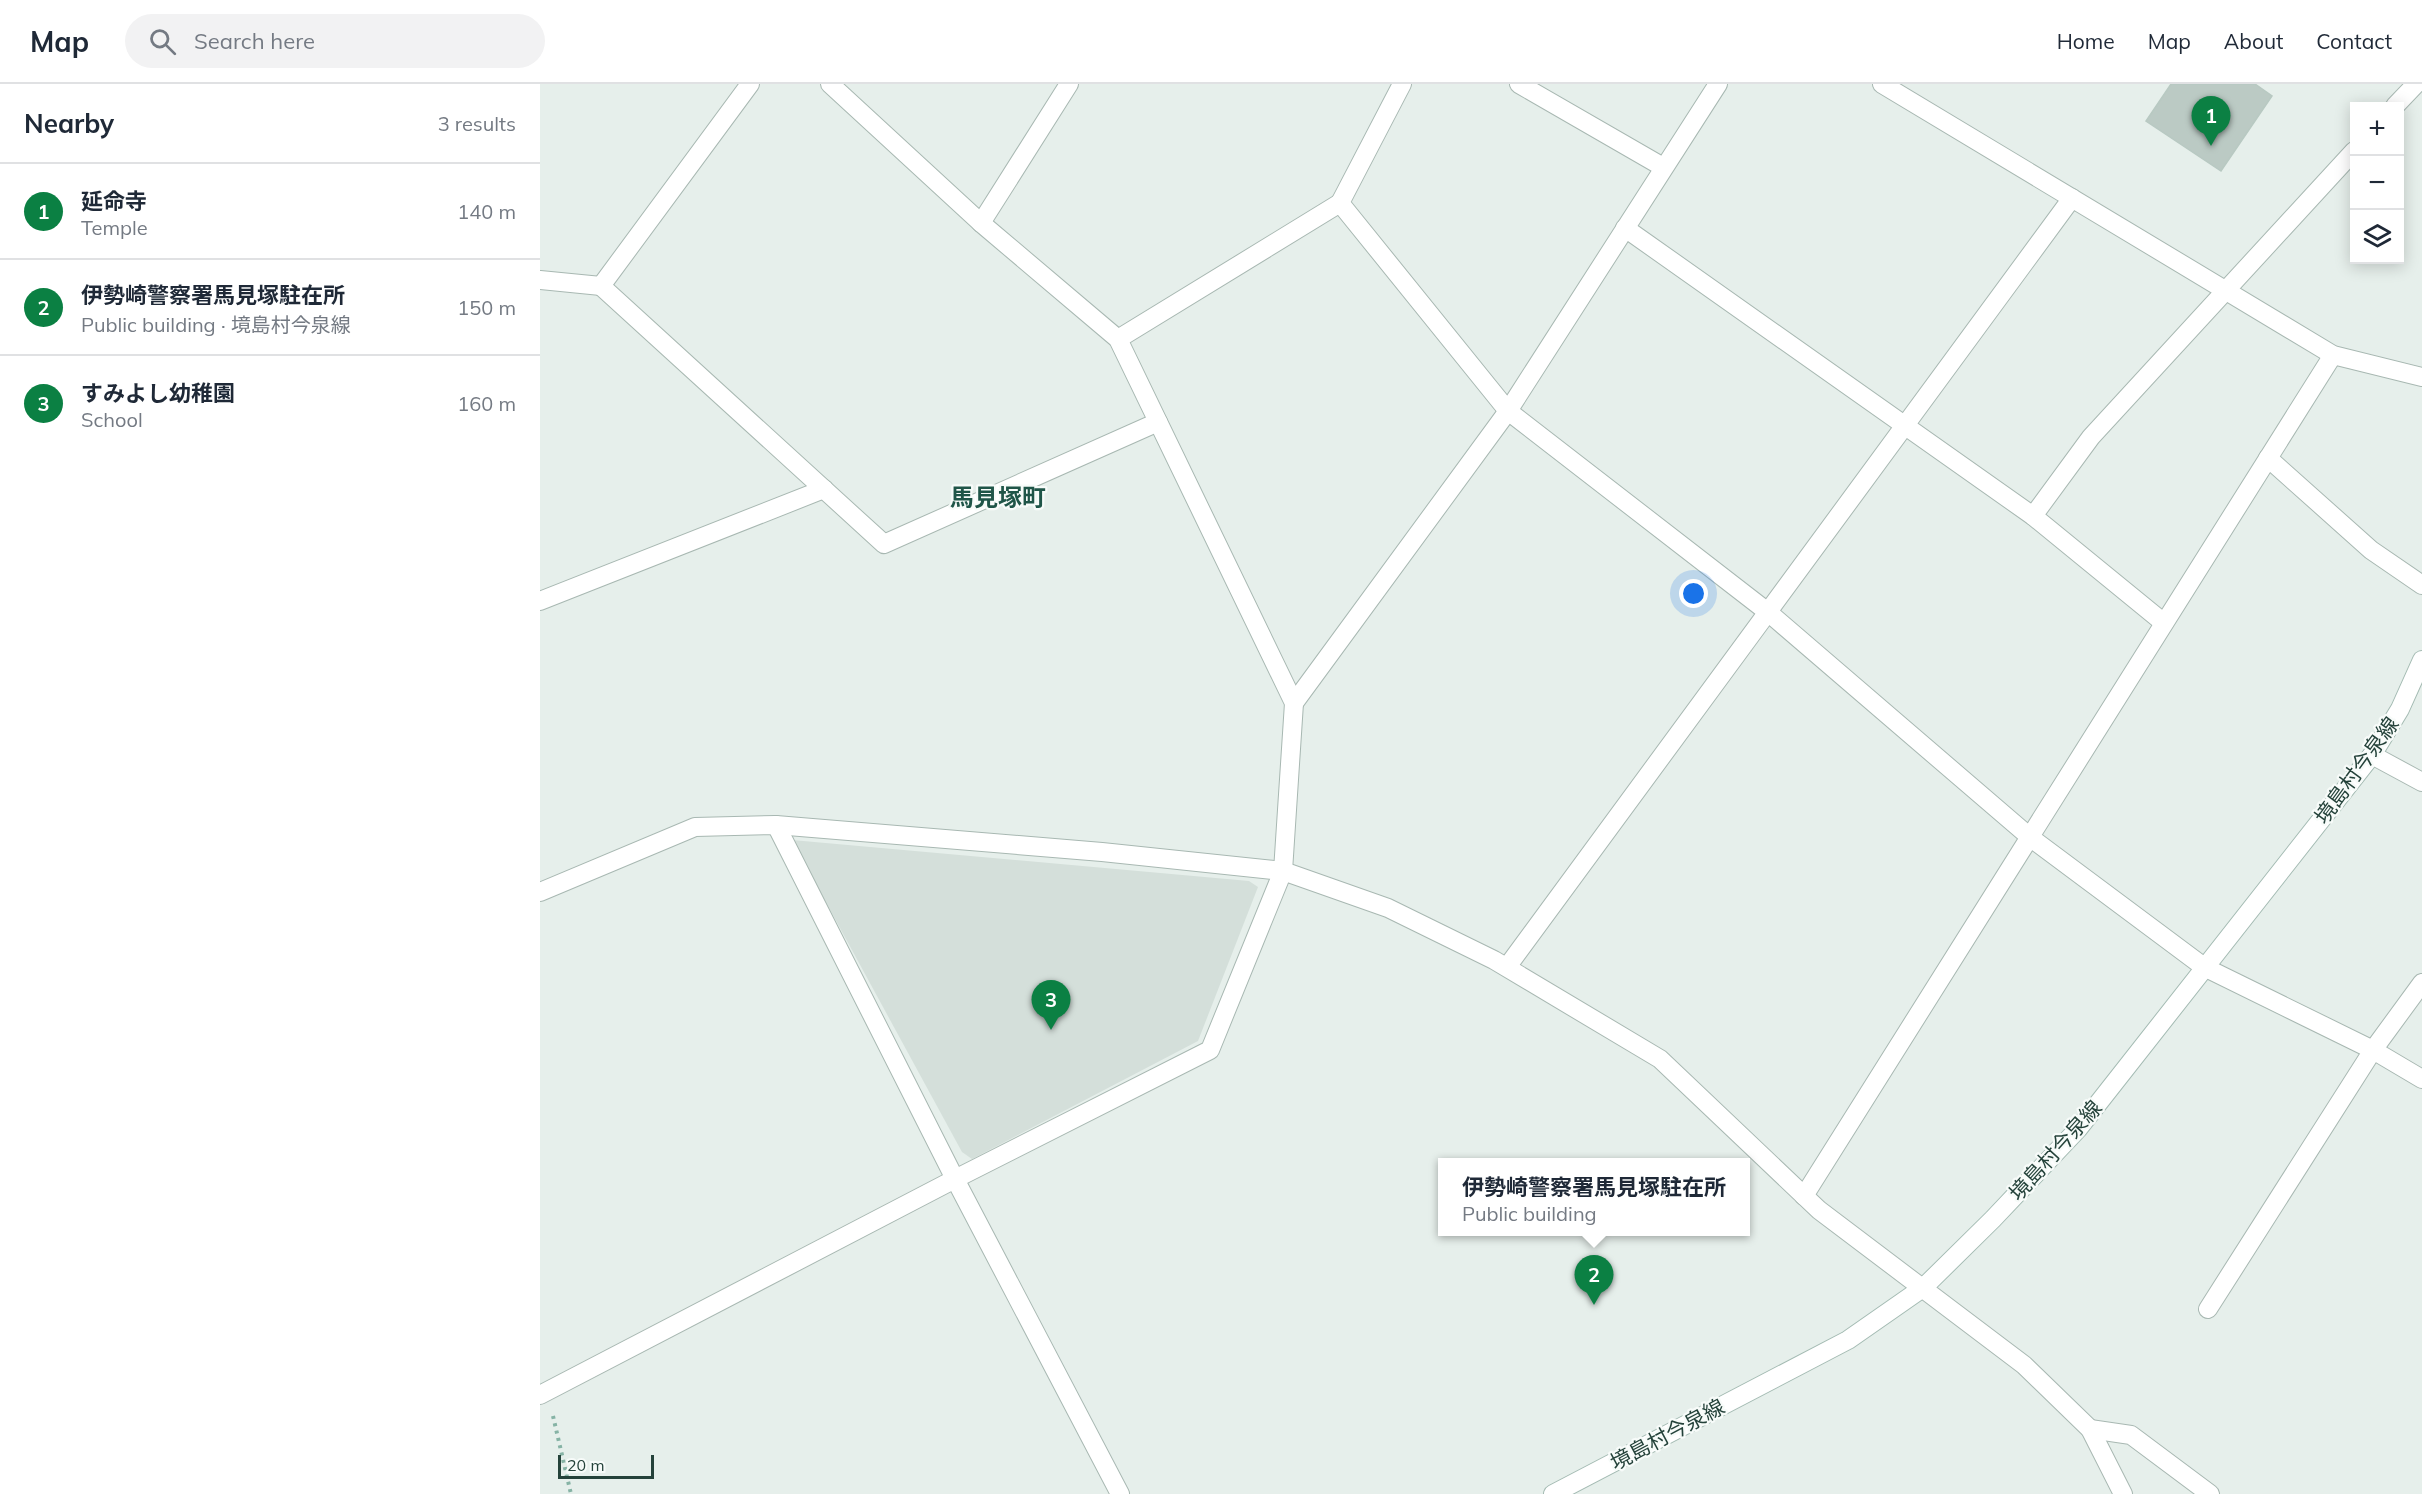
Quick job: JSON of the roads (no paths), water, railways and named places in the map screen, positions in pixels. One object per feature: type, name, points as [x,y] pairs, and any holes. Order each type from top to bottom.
[{"type":"street","points":[[601,286],[750,84]]},
{"type":"street","points":[[544,1393],[955,1179],[1210,1050],[1283,871],[1294,704],[1118,339],[981,223],[830,84]]},
{"type":"street","points":[[981,223],[1069,84]]},
{"type":"street","points":[[1118,339],[1340,203],[1402,84]]},
{"type":"street","points":[[1519,84],[1664,167]]},
{"type":"street","points":[[1294,704],[1508,411],[1718,84]]},
{"type":"street","points":[[1882,84],[2333,354],[2422,376]]},
{"type":"street","points":[[2399,102],[2416,84]]},
{"type":"street","points":[[2033,516],[2091,437],[2350,156]]},
{"type":"street","points":[[1507,967],[2072,198]]},
{"type":"street","points":[[1340,203],[1508,411],[1769,613],[2031,838],[2204,967],[2373,1050],[2422,1079]]},
{"type":"street","points":[[1624,228],[2033,516],[2164,623]]},
{"type":"street","points":[[540,280],[601,286],[885,544],[1158,422]]},
{"type":"street","points":[[1804,1196],[2333,354]]},
{"type":"street","points":[[2268,458],[2371,550],[2422,585]]},
{"type":"street","points":[[540,601],[824,489]]},
{"type":"street","name":"境島村今泉線","points":[[1553,1494],[1848,1340],[1924,1287],[1993,1220],[2078,1129],[2372,755],[2400,709],[2422,660]]},
{"type":"street","points":[[2372,755],[2422,782]]},
{"type":"street","points":[[776,825],[955,1179],[1120,1494]]},
{"type":"street","points":[[540,892],[695,827],[776,825],[1101,852],[1283,871],[1388,908],[1507,967],[1660,1059],[1819,1210],[1924,1287],[2024,1365],[2090,1429],[2123,1494]]},
{"type":"street","points":[[2208,1309],[2373,1050],[2422,983]]},
{"type":"street","points":[[2090,1429],[2132,1435],[2210,1494]]},
{"type":"place","name":"延命寺","points":[[2211,146]]},
{"type":"place","name":"すみよし幼稚園","points":[[1051,1030]]},
{"type":"place","name":"伊勢崎警察署馬見塚駐在所","points":[[1594,1305]]},
{"type":"district","name":"馬見塚町","points":[[998,497]]}]
